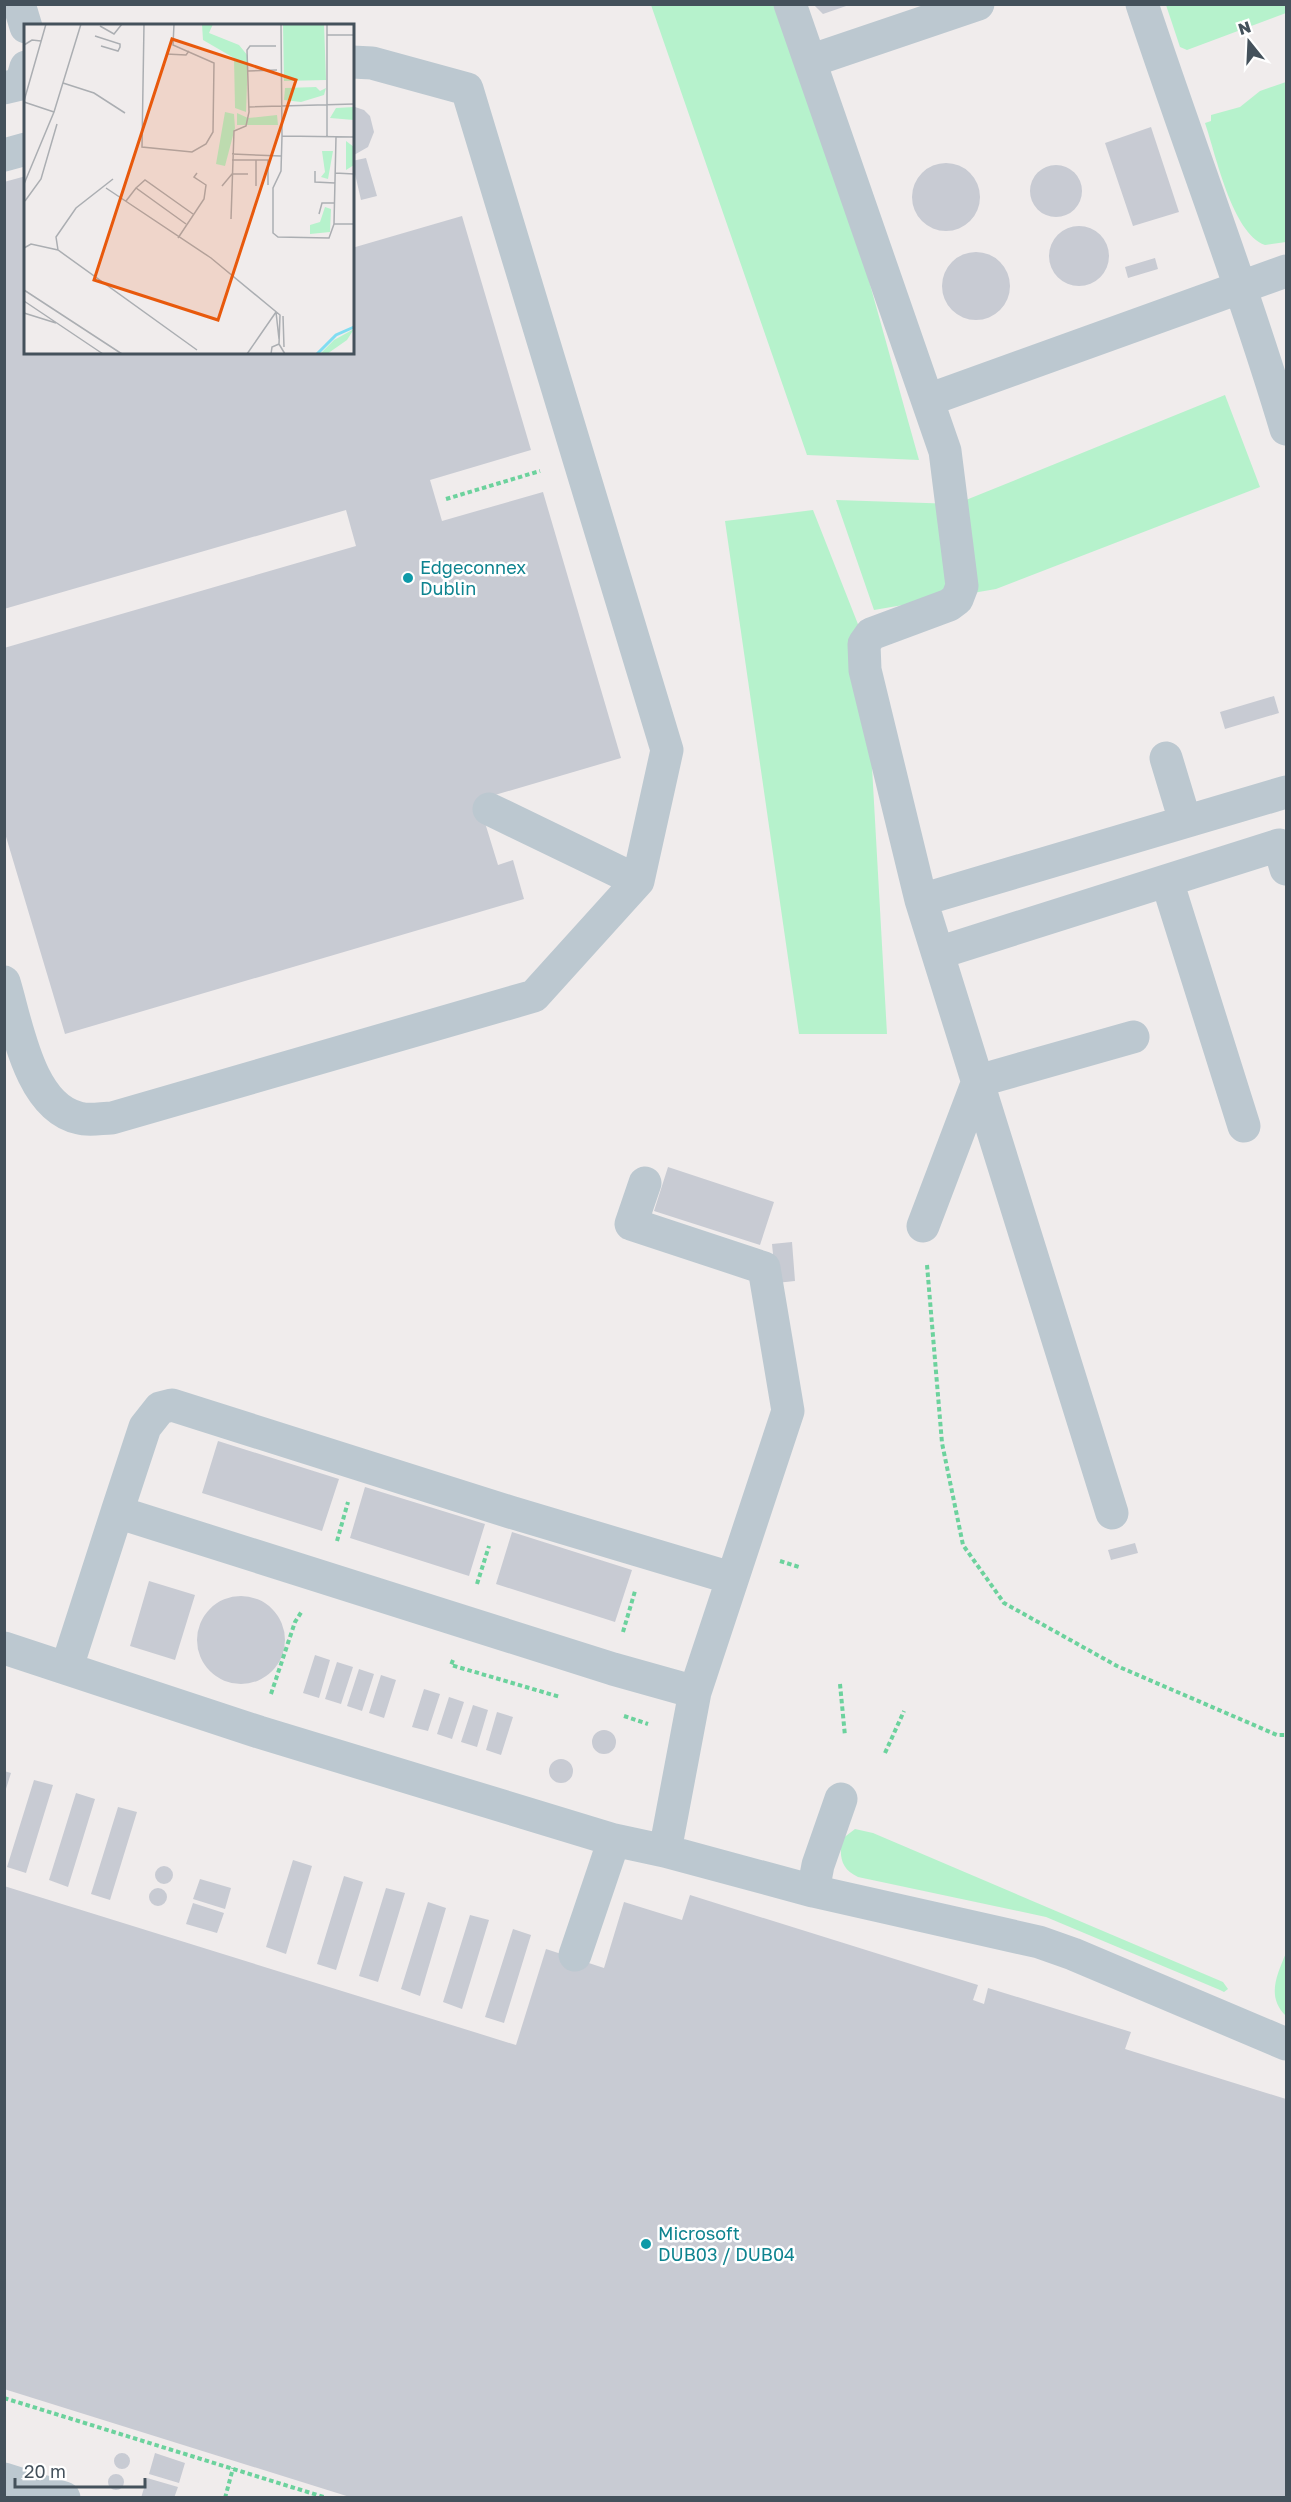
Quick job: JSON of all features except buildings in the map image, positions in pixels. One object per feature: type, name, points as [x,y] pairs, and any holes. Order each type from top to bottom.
[{"type":"lane","points":[[19,4],[25,24]]},
{"type":"lane","points":[[790,4],[945,451],[962,592],[949,604],[871,634],[864,644],[863,656],[921,900],[1112,1513]]},
{"type":"lane","points":[[810,61],[978,4]]},
{"type":"lane","points":[[1142,4],[1287,429]]},
{"type":"lane","points":[[4,982],[33,1077],[52,1104],[79,1118],[112,1118],[534,996],[638,881],[667,750],[467,89],[372,63],[354,62]]},
{"type":"lane","points":[[4,88],[21,84],[24,74]]},
{"type":"lane","points":[[4,155],[24,150]]},
{"type":"lane","points":[[928,400],[1287,271]]},
{"type":"lane","points":[[1166,758],[1185,821]]},
{"type":"lane","points":[[921,900],[1287,792]]},
{"type":"lane","points":[[489,809],[638,881]]},
{"type":"lane","points":[[938,953],[1279,846],[1287,869]]},
{"type":"lane","points":[[1167,881],[1244,1126]]},
{"type":"lane","points":[[978,1081],[1133,1037]]},
{"type":"lane","points":[[923,1226],[978,1081]]},
{"type":"lane","points":[[645,1183],[631,1224],[764,1268],[788,1412],[695,1692],[665,1851]]},
{"type":"lane","points":[[67,1667],[145,1427],[160,1408],[172,1405],[510,1512],[731,1578]]},
{"type":"lane","points":[[117,1512],[612,1669],[695,1692]]},
{"type":"lane","points":[[4,1648],[259,1732],[614,1840],[665,1851],[813,1891],[1039,1942],[1073,1954],[1287,2044]]},
{"type":"lane","points":[[813,1891],[818,1865],[841,1799]]},
{"type":"lane","points":[[575,1955],[614,1840]]},
{"type":"lane","points":[[4,2479],[64,2498]]},
{"type":"path","points":[[446,499],[579,459]]},
{"type":"path","points":[[923,1226],[942,1443],[963,1545],[1004,1603],[1117,1666],[1277,1734],[1287,1735]]},
{"type":"path","points":[[840,1684],[845,1736]]},
{"type":"path","points":[[885,1753],[904,1711]]},
{"type":"path","points":[[4,2397],[327,2498]]},
{"type":"path","points":[[225,2498],[233,2469]]},
{"type":"green space","points":[[651,5],[792,5],[919,460],[807,455]]},
{"type":"green space","points":[[1166,5],[1286,5],[1286,13],[1187,50],[1180,47]]},
{"type":"green space","points":[[1286,82],[1286,242],[1265,245],[1253,238],[1234,210],[1205,123],[1211,121],[1211,115],[1240,107],[1260,91]]},
{"type":"green space","points":[[1225,395],[1260,487],[996,589],[874,610],[836,500],[956,504]]},
{"type":"green space","points":[[813,510],[865,642],[887,1034],[799,1034],[725,521]]},
{"type":"green space","points":[[855,1829],[873,1833],[1223,1982],[1228,1989],[1224,1992],[1046,1917],[858,1877],[852,1874],[842,1862],[841,1851],[842,1839]]},
{"type":"green space","points":[[1286,1953],[1286,2016],[1276,2001],[1275,1986]]},
{"type":"place","name":"Edgeconnex Dublin","points":[[408,578]]},
{"type":"place","name":"Microsoft DUB03 / DUB04","points":[[646,2244]]}]
